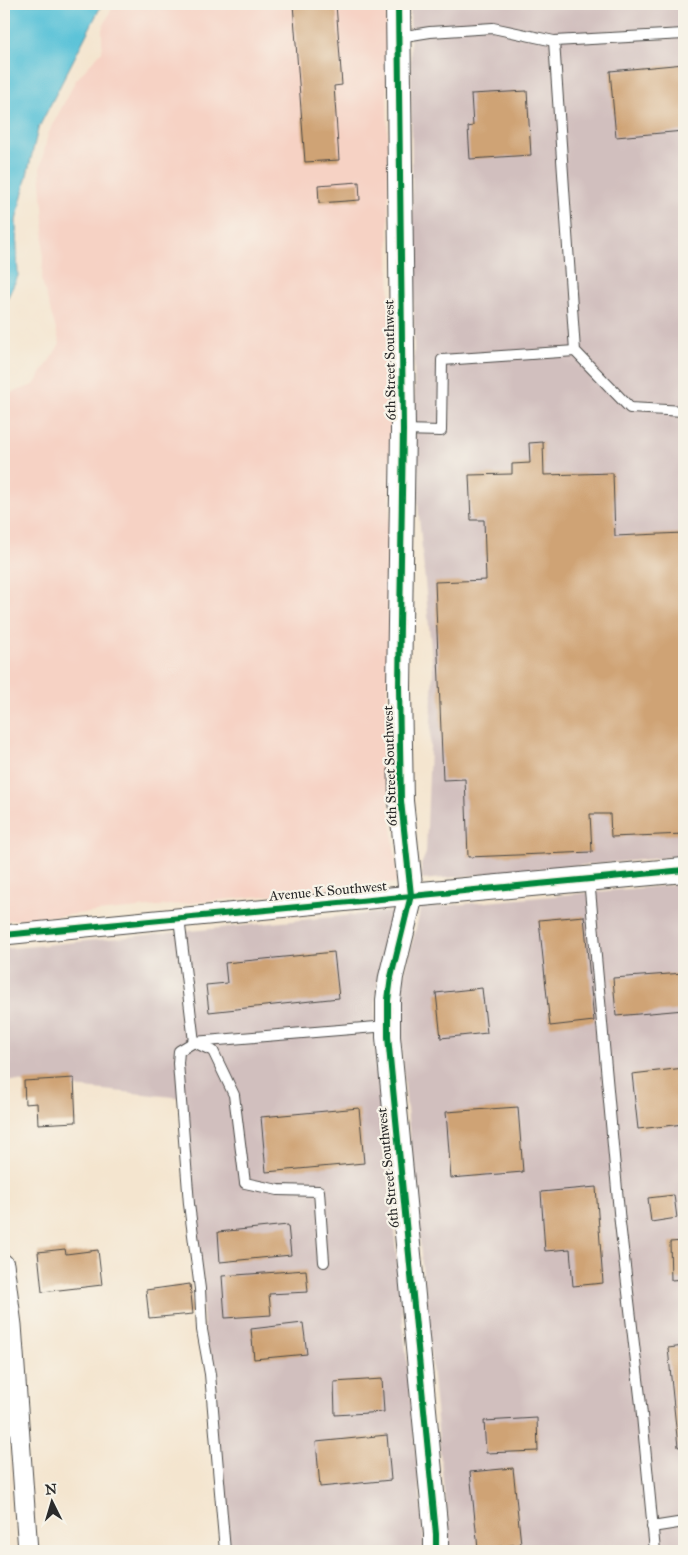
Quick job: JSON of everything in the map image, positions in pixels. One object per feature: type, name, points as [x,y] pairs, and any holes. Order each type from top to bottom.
[{"type":"street","name":"6th Street Southwest","points":[[398,4],[403,430],[399,688],[401,801],[411,895],[391,977],[388,1000],[388,1026],[436,1551]]},
{"type":"street","name":"Avenue K Southwest","points":[[4,935],[684,870]]},
{"type":"street","points":[[4,1276],[12,1326],[28,1551]]},
{"type":"lane","points":[[399,37],[430,32],[493,28],[554,41],[684,34]]},
{"type":"lane","points":[[554,41],[576,351],[630,408],[684,411]]},
{"type":"lane","points":[[403,430],[441,431],[442,360],[576,351]]},
{"type":"lane","points":[[589,879],[620,1223],[641,1405],[654,1551]]},
{"type":"lane","points":[[179,918],[194,1042]]},
{"type":"lane","points":[[225,1551],[210,1374],[202,1330],[200,1289],[189,1204],[178,1063],[179,1051],[194,1042],[388,1026]]},
{"type":"lane","points":[[194,1042],[213,1051],[234,1095],[245,1183],[278,1190],[319,1191],[324,1262]]},
{"type":"lane","points":[[652,1527],[684,1522]]},
{"type":"shaded area","points":[[114,4],[386,4],[391,430],[387,687],[389,802],[398,883],[4,921],[4,395],[34,385],[60,344],[42,281],[44,220],[40,169],[48,134],[76,80],[102,51],[102,29]]},
{"type":"shaded area","points":[[410,4],[684,4],[684,856],[422,880],[421,865],[426,853],[433,670],[415,472]]},
{"type":"shaded area","points":[[684,884],[684,1551],[448,1551],[448,1533],[400,1037],[400,1002],[403,980],[421,908]]},
{"type":"shaded area","points":[[395,911],[379,973],[375,1037],[424,1534],[424,1551],[225,1551],[183,1098],[4,1080],[4,949]]},
{"type":"water","points":[[4,4],[102,4],[38,129],[16,221],[18,276],[4,305]]},
{"type":"building","points":[[293,4],[336,4],[342,85],[334,86],[339,160],[305,162]]},
{"type":"building","points":[[684,64],[684,131],[616,137],[610,71]]},
{"type":"building","points":[[527,91],[531,155],[470,159],[468,127],[473,126],[471,94]]},
{"type":"building","points":[[359,182],[360,200],[319,203],[318,185]]},
{"type":"building","points":[[543,442],[544,475],[613,473],[615,536],[683,533],[684,834],[611,837],[610,814],[590,814],[592,852],[468,857],[465,779],[443,780],[435,582],[486,580],[484,520],[471,520],[469,475],[512,474],[512,464],[530,463],[529,443]]},
{"type":"building","points":[[584,916],[594,1021],[550,1026],[539,920]]},
{"type":"building","points":[[334,952],[339,998],[209,1012],[206,985],[227,983],[225,963]]},
{"type":"building","points":[[684,973],[684,1010],[616,1016],[613,978]]},
{"type":"building","points":[[482,988],[487,1033],[441,1038],[436,993]]},
{"type":"building","points":[[684,1068],[684,1124],[638,1129],[632,1074]]},
{"type":"building","points":[[74,1078],[76,1122],[38,1124],[37,1103],[25,1104],[24,1081]]},
{"type":"building","points":[[518,1107],[523,1172],[451,1178],[446,1112]]},
{"type":"building","points":[[359,1108],[364,1163],[266,1172],[261,1117]]},
{"type":"building","points":[[596,1187],[603,1283],[573,1286],[570,1249],[545,1251],[541,1192]]},
{"type":"building","points":[[674,1195],[677,1218],[651,1222],[648,1198]]},
{"type":"building","points":[[288,1225],[291,1255],[220,1262],[218,1232]]},
{"type":"building","points":[[684,1241],[684,1279],[671,1280],[670,1242]]},
{"type":"building","points":[[65,1249],[66,1254],[98,1250],[102,1285],[42,1292],[38,1252]]},
{"type":"building","points":[[306,1270],[308,1292],[269,1294],[271,1315],[225,1318],[222,1276]]},
{"type":"building","points":[[190,1284],[193,1314],[149,1318],[146,1290]]},
{"type":"building","points":[[303,1323],[307,1354],[254,1359],[251,1329]]},
{"type":"building","points":[[684,1346],[684,1446],[678,1447],[668,1348]]},
{"type":"building","points":[[382,1379],[384,1412],[335,1415],[334,1382]]},
{"type":"building","points":[[537,1418],[538,1451],[486,1453],[484,1421]]},
{"type":"building","points":[[387,1435],[391,1480],[320,1487],[316,1442]]},
{"type":"building","points":[[513,1468],[521,1544],[478,1549],[470,1472]]},
{"type":"cycle path","points":[[398,4],[403,430],[399,688],[401,801],[411,895],[391,977],[388,1000],[388,1037],[436,1534],[436,1551]]},
{"type":"cycle path","points":[[4,935],[684,870]]}]
